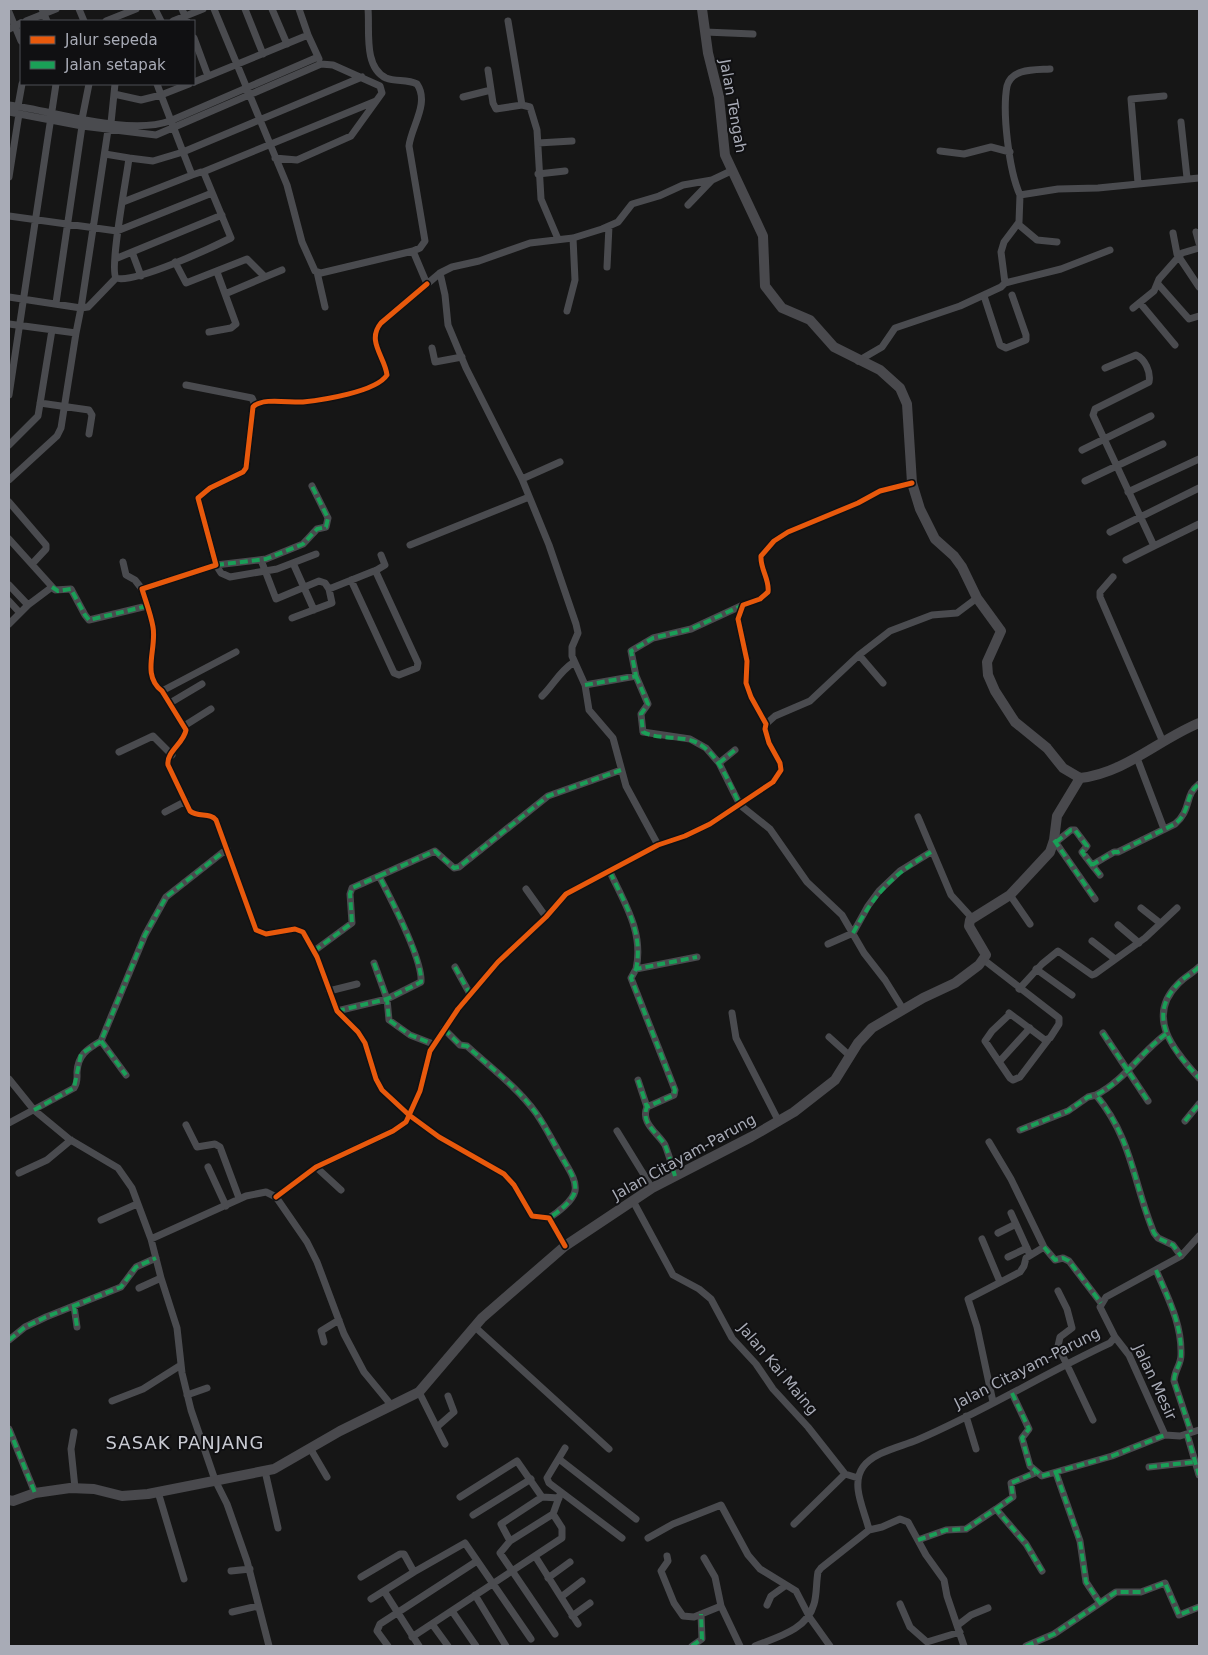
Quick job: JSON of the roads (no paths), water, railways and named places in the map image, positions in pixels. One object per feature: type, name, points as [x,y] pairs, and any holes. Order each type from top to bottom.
[{"type":"main road","name":"Jalan Tengah","points":[[702,9],[704,32],[719,97],[725,155],[763,236],[764,281],[770,295],[782,308],[815,324],[834,347],[888,376],[904,394],[910,421],[912,483],[920,509],[933,535],[962,566],[977,598],[1001,631],[988,662],[988,675],[995,691],[1015,722],[1047,748],[1063,768],[1080,778]]},
{"type":"main road","points":[[984,960],[985,953],[969,926],[972,918],[1010,895],[1050,852],[1055,841],[1057,816],[1080,778],[1108,772],[1199,724]]},
{"type":"main road","name":"Jalan Citayam-Parung","points":[[9,1500],[13,1502],[35,1494],[75,1488],[94,1488],[122,1496],[158,1492],[278,1468],[340,1431],[419,1392],[475,1327],[505,1297],[565,1246],[652,1188],[779,1122],[830,1085],[841,1073],[850,1056],[868,1032],[903,1009],[955,982],[984,960]]},
{"type":"street","points":[[28,20],[43,11],[56,9]]},
{"type":"street","points":[[108,20],[136,9]]},
{"type":"street","points":[[182,9],[186,19],[203,9]]},
{"type":"street","points":[[214,9],[292,200],[305,251],[311,266],[318,272],[325,307]]},
{"type":"street","points":[[245,9],[262,54]]},
{"type":"street","points":[[272,9],[287,44]]},
{"type":"street","points":[[299,9],[321,64]]},
{"type":"street","points":[[318,272],[377,262],[413,252],[420,248],[424,241],[409,146],[410,132],[421,106],[421,95],[419,88],[413,82],[385,77],[376,70],[371,54],[368,9]]},
{"type":"street","points":[[9,12],[20,38]]},
{"type":"street","points":[[508,21],[522,105]]},
{"type":"street","points":[[704,32],[753,34]]},
{"type":"street","points":[[195,81],[308,34]]},
{"type":"street","points":[[195,41],[208,76]]},
{"type":"street","points":[[109,126],[154,126],[170,121],[318,57]]},
{"type":"street","points":[[9,104],[82,123],[156,135],[174,129],[321,64],[333,65],[376,83],[382,89],[382,93],[351,136],[297,160],[275,158]]},
{"type":"street","points":[[1005,283],[1001,264],[1002,247],[1018,224],[1020,195],[1013,177],[1010,152],[1006,92],[1008,81],[1020,72],[1050,69]]},
{"type":"street","points":[[488,70],[496,109],[528,104],[532,112],[538,143],[538,174],[543,207],[558,238]]},
{"type":"street","points":[[105,154],[153,161],[183,152],[362,77]]},
{"type":"street","points":[[18,106],[22,85]]},
{"type":"street","points":[[9,395],[56,85]]},
{"type":"street","points":[[56,303],[89,85]]},
{"type":"street","points":[[9,480],[57,436],[61,428],[66,407],[115,85]]},
{"type":"street","points":[[157,85],[192,175]]},
{"type":"street","points":[[114,94],[142,100],[161,95],[184,85]]},
{"type":"street","points":[[463,98],[491,90]]},
{"type":"street","points":[[1138,183],[1131,99],[1164,96]]},
{"type":"street","points":[[124,202],[203,172],[269,143],[376,101]]},
{"type":"street","points":[[9,112],[51,115]]},
{"type":"street","points":[[9,177],[12,139],[19,114]]},
{"type":"street","points":[[1181,122],[1187,178]]},
{"type":"street","points":[[538,143],[572,141]]},
{"type":"street","points":[[940,150],[964,154],[991,147],[1010,152]]},
{"type":"street","points":[[116,278],[114,271],[117,231],[124,202],[130,158]]},
{"type":"street","points":[[538,174],[565,171]]},
{"type":"street","points":[[255,405],[332,398],[381,382],[387,375],[387,372],[378,352],[376,331],[381,323],[440,273],[452,267],[479,261],[530,243],[558,238],[573,238],[608,226],[618,222],[632,204],[659,196],[683,185],[712,180],[731,171]]},
{"type":"street","points":[[116,278],[124,279],[141,276],[231,238],[203,172]]},
{"type":"street","points":[[1020,195],[1039,191],[1098,188],[1199,178]]},
{"type":"street","points":[[688,205],[712,180]]},
{"type":"street","points":[[9,216],[117,231],[212,193]]},
{"type":"street","points":[[115,259],[222,215]]},
{"type":"street","points":[[1018,224],[1037,240],[1057,242]]},
{"type":"street","points":[[607,267],[608,226]]},
{"type":"street","points":[[1196,232],[1199,243]]},
{"type":"street","points":[[1173,233],[1179,258],[1199,287]]},
{"type":"street","points":[[567,311],[575,280],[573,238]]},
{"type":"street","points":[[1133,308],[1154,291],[1163,274],[1184,252],[1199,248]]},
{"type":"street","points":[[858,361],[882,347],[899,326],[984,296],[1005,283],[1061,269],[1110,250]]},
{"type":"street","points":[[132,252],[141,276]]},
{"type":"street","points":[[413,252],[428,284]]},
{"type":"street","points":[[175,262],[186,283],[247,259],[265,277]]},
{"type":"street","points":[[225,294],[282,270]]},
{"type":"street","points":[[208,332],[231,328],[236,324],[217,272]]},
{"type":"street","points":[[440,273],[446,295],[448,325],[490,419],[522,479],[577,629],[572,651],[574,662],[585,685],[590,710],[613,738],[621,770],[630,794],[658,845]]},
{"type":"street","points":[[9,297],[88,308],[116,278]]},
{"type":"street","points":[[1158,284],[1189,320],[1199,316]]},
{"type":"street","points":[[984,296],[1000,345],[1006,348],[1026,340],[1012,295]]},
{"type":"street","points":[[1140,303],[1175,346]]},
{"type":"street","points":[[9,324],[76,333]]},
{"type":"street","points":[[9,445],[35,420],[40,403],[52,330]]},
{"type":"street","points":[[432,348],[435,362],[462,357]]},
{"type":"street","points":[[1105,368],[1136,354],[1142,359],[1151,380],[1094,410],[1093,415],[1154,546]]},
{"type":"street","points":[[186,385],[252,398],[255,405],[252,411],[246,468],[243,472],[210,488],[198,498],[216,565],[226,577],[265,572],[316,554]]},
{"type":"street","points":[[40,403],[91,412],[89,434]]},
{"type":"street","points":[[1082,450],[1151,416]]},
{"type":"street","points":[[1085,481],[1163,444]]},
{"type":"street","points":[[1128,492],[1199,459]]},
{"type":"street","points":[[522,479],[560,462]]},
{"type":"street","points":[[903,1009],[836,908],[807,882],[770,829],[740,805],[719,763],[706,748],[697,742],[643,732],[641,714],[648,704],[636,676],[631,651],[654,638],[691,629],[732,608],[760,599],[768,592],[769,587],[764,574],[761,556],[778,537],[795,528],[858,503],[880,491],[912,483]]},
{"type":"street","points":[[142,589],[216,565],[261,560],[304,544],[317,529],[326,527],[328,518],[312,486]]},
{"type":"street","points":[[1110,532],[1199,488]]},
{"type":"street","points":[[410,545],[529,497]]},
{"type":"street","points":[[9,502],[46,545],[46,549],[32,564]]},
{"type":"street","points":[[1126,560],[1199,524]]},
{"type":"street","points":[[9,539],[52,587],[58,591],[71,588],[84,615],[89,620],[147,606]]},
{"type":"street","points":[[329,589],[375,571],[385,565],[381,554]]},
{"type":"street","points":[[261,560],[276,599],[303,586],[322,581],[329,589],[332,603],[292,618]]},
{"type":"street","points":[[123,562],[126,575],[135,580],[142,589],[154,633],[151,675],[156,686],[170,703],[186,732],[172,755],[168,758],[168,765],[194,814],[214,817],[256,930],[266,934],[300,930],[314,951],[337,1011],[362,1038],[379,1085],[409,1115],[447,1142],[504,1174],[514,1185],[532,1216],[549,1218],[568,1202],[575,1190],[575,1184],[564,1161],[537,1114],[526,1100],[467,1046],[460,1045],[444,1029]]},
{"type":"street","points":[[293,563],[314,610]]},
{"type":"street","points":[[351,580],[394,673],[399,676],[417,668],[418,663],[375,571]]},
{"type":"street","points":[[1113,577],[1100,592],[1100,597],[1163,742]]},
{"type":"street","points":[[9,585],[28,605]]},
{"type":"street","points":[[9,624],[28,605],[52,587]]},
{"type":"street","points":[[766,724],[775,716],[810,701],[859,655],[890,631],[932,615],[956,614],[977,598]]},
{"type":"street","points":[[9,601],[20,613]]},
{"type":"street","points":[[276,1197],[316,1167],[393,1131],[406,1122],[418,1095],[433,1044],[470,994],[506,954],[546,918],[566,894],[658,845],[692,834],[740,805],[773,782],[781,770],[780,764],[766,735],[766,724],[751,697],[746,683],[747,660],[738,619],[743,605]]},
{"type":"street","points":[[162,691],[236,652]]},
{"type":"street","points":[[859,655],[883,683]]},
{"type":"street","points":[[542,696],[559,673],[574,662]]},
{"type":"street","points":[[585,685],[636,676]]},
{"type":"street","points":[[170,703],[202,684]]},
{"type":"street","points":[[184,726],[212,709]]},
{"type":"street","points":[[119,752],[153,736],[172,755]]},
{"type":"street","points":[[719,763],[735,750]]},
{"type":"street","points":[[1137,758],[1164,829]]},
{"type":"street","points":[[314,951],[352,923],[350,894],[352,888],[435,851],[454,868],[460,867],[548,796],[621,770]]},
{"type":"street","points":[[1092,865],[1114,852],[1118,852],[1175,824],[1185,815],[1192,791],[1199,784]]},
{"type":"street","points":[[165,812],[186,801]]},
{"type":"street","points":[[918,817],[931,852],[951,894],[972,918]]},
{"type":"street","points":[[1095,899],[1055,841],[1071,830],[1075,830],[1088,846],[1082,852],[1100,875]]},
{"type":"street","points":[[9,1123],[74,1088],[81,1054],[101,1041],[145,936],[166,897],[227,849]]},
{"type":"street","points":[[828,944],[853,933],[879,891],[900,871],[931,852]]},
{"type":"street","points":[[610,872],[637,932],[638,959],[636,969],[631,978],[632,984],[676,1090],[674,1094],[647,1107]]},
{"type":"street","points":[[337,1011],[387,999],[419,984],[422,977],[405,931],[379,876]]},
{"type":"street","points":[[526,889],[546,918]]},
{"type":"street","points":[[1010,895],[1030,924]]},
{"type":"street","points":[[1141,908],[1160,922]]},
{"type":"street","points":[[1018,988],[1036,969],[1058,951],[1092,975],[1139,943],[1177,908]]},
{"type":"street","points":[[1118,925],[1139,943]]},
{"type":"street","points":[[1092,941],[1115,959]]},
{"type":"street","points":[[636,969],[697,956]]},
{"type":"street","points":[[984,960],[1060,1020],[1058,1027],[1048,1040],[1017,1080],[1010,1078],[986,1044],[986,1038],[1010,1013],[1048,1040]]},
{"type":"street","points":[[374,963],[387,999],[389,1020],[410,1036],[433,1044]]},
{"type":"street","points":[[1199,966],[1178,984],[1171,993],[1163,1012],[1166,1034],[1181,1057],[1199,1078]]},
{"type":"street","points":[[454,967],[470,994]]},
{"type":"street","points":[[1036,969],[1072,995]]},
{"type":"street","points":[[329,991],[356,984]]},
{"type":"street","points":[[732,1013],[736,1038],[779,1122]]},
{"type":"street","points":[[999,1062],[1030,1028]]},
{"type":"street","points":[[1103,1033],[1148,1101]]},
{"type":"street","points":[[1020,1130],[1068,1111],[1088,1097],[1096,1095],[1113,1085],[1141,1054],[1166,1034]]},
{"type":"street","points":[[829,1037],[850,1056]]},
{"type":"street","points":[[101,1041],[126,1075]]},
{"type":"street","points":[[9,1079],[34,1110],[71,1140],[118,1168],[127,1178],[151,1239],[177,1328],[187,1395],[215,1480],[228,1508],[250,1569],[269,1646]]},
{"type":"street","points":[[638,1080],[647,1107],[646,1119],[665,1147],[676,1176]]},
{"type":"street","points":[[1096,1095],[1106,1108],[1127,1145],[1154,1233],[1158,1238],[1173,1245],[1181,1256]]},
{"type":"street","points":[[1185,1121],[1199,1104]]},
{"type":"street","points":[[186,1125],[197,1147],[215,1144],[220,1147],[239,1198]]},
{"type":"street","points":[[618,1131],[652,1188]]},
{"type":"street","points":[[19,1173],[47,1160],[71,1140]]},
{"type":"street","points":[[989,1142],[1011,1180],[1044,1247],[1055,1260],[1063,1258],[1069,1261],[1101,1303]]},
{"type":"street","points":[[208,1167],[226,1206]]},
{"type":"street","points":[[316,1167],[341,1190]]},
{"type":"street","points":[[151,1239],[226,1206],[239,1198],[266,1192],[276,1197],[314,1255],[339,1320],[364,1372],[392,1406]]},
{"type":"street","name":"Jalan Kai Maing","points":[[633,1201],[673,1275],[699,1289],[711,1299],[732,1338],[756,1364],[773,1389],[845,1474]]},
{"type":"street","points":[[101,1220],[137,1204]]},
{"type":"street","points":[[1012,1213],[1029,1252]]},
{"type":"street","points":[[549,1218],[565,1246]]},
{"type":"street","points":[[998,1233],[1016,1224]]},
{"type":"street","name":"Jalan Citayam-Parung","points":[[858,1478],[862,1468],[881,1454],[932,1433],[1067,1363],[1110,1343],[1115,1337],[1101,1311],[1101,1303],[1120,1288],[1181,1256],[1199,1236]]},
{"type":"street","points":[[982,1239],[1000,1282]]},
{"type":"street","points":[[1008,1257],[1044,1247]]},
{"type":"street","points":[[993,1402],[977,1327],[968,1300],[1020,1272],[1029,1252]]},
{"type":"street","points":[[9,1340],[36,1322],[121,1287],[136,1267],[156,1258]]},
{"type":"street","points":[[1156,1270],[1180,1331],[1181,1358],[1174,1374],[1174,1381],[1199,1475]]},
{"type":"street","points":[[139,1288],[161,1278]]},
{"type":"street","points":[[1058,1291],[1072,1328],[1060,1337],[1057,1343],[1092,1420]]},
{"type":"street","points":[[74,1306],[78,1327]]},
{"type":"street","points":[[324,1342],[321,1330],[339,1320]]},
{"type":"street","points":[[475,1327],[609,1449]]},
{"type":"street","name":"Jalan Mesir","points":[[1115,1337],[1129,1355],[1165,1435],[1180,1436],[1199,1430]]},
{"type":"street","points":[[112,1401],[144,1389],[182,1365]]},
{"type":"street","points":[[187,1395],[207,1388]]},
{"type":"street","points":[[419,1392],[445,1444]]},
{"type":"street","points":[[1012,1393],[1029,1428],[1022,1438],[1030,1466],[1035,1473],[1045,1477],[1112,1456],[1165,1435]]},
{"type":"street","points":[[437,1427],[454,1412],[448,1396]]},
{"type":"street","points":[[966,1416],[976,1449]]},
{"type":"street","points":[[9,1429],[35,1494]]},
{"type":"street","points":[[74,1432],[71,1449],[75,1488]]},
{"type":"street","points":[[310,1448],[327,1477]]},
{"type":"street","points":[[412,1636],[562,1538],[557,1503],[548,1480],[566,1448]]},
{"type":"street","points":[[559,1459],[636,1519]]},
{"type":"street","points":[[460,1497],[517,1461],[531,1478],[542,1496],[557,1503],[584,1508],[622,1538]]},
{"type":"street","points":[[1149,1467],[1194,1462]]},
{"type":"street","points":[[265,1471],[278,1528]]},
{"type":"street","points":[[918,1540],[946,1530],[966,1529],[1013,1497],[1011,1483],[1035,1473]]},
{"type":"street","points":[[1056,1473],[1080,1541],[1085,1577],[1091,1592],[1100,1603]]},
{"type":"street","points":[[794,1524],[845,1474],[858,1478],[860,1500],[869,1530]]},
{"type":"street","points":[[473,1515],[531,1478]]},
{"type":"street","points":[[158,1492],[184,1579]]},
{"type":"street","points":[[510,1541],[501,1524],[542,1496]]},
{"type":"street","points":[[555,1634],[500,1553],[510,1541],[557,1503]]},
{"type":"street","points":[[648,1538],[673,1524],[721,1505],[748,1556],[760,1570],[800,1596],[809,1616],[830,1646]]},
{"type":"street","points":[[996,1509],[1026,1544],[1042,1571]]},
{"type":"street","points":[[755,1646],[796,1628],[809,1616],[815,1600],[818,1575],[821,1568],[869,1530],[903,1519],[908,1522],[926,1555],[943,1578],[964,1646]]},
{"type":"street","points":[[371,1599],[462,1543],[465,1543],[531,1639]]},
{"type":"street","points":[[361,1578],[400,1554],[404,1554],[414,1572]]},
{"type":"street","points":[[535,1556],[578,1624]]},
{"type":"street","points":[[668,1556],[668,1561],[661,1571],[674,1603],[683,1616],[690,1618],[721,1606]]},
{"type":"street","points":[[704,1558],[715,1577],[721,1606],[740,1646]]},
{"type":"street","points":[[388,1646],[377,1628],[478,1561]]},
{"type":"street","points":[[548,1578],[570,1562]]},
{"type":"street","points":[[231,1571],[250,1569]]},
{"type":"street","points":[[560,1597],[582,1581]]},
{"type":"street","points":[[1026,1646],[1054,1634],[1116,1592],[1140,1592],[1165,1583],[1179,1615],[1199,1607]]},
{"type":"street","points":[[767,1605],[771,1596],[785,1586]]},
{"type":"street","points":[[384,1591],[419,1646]]},
{"type":"street","points":[[474,1595],[506,1646]]},
{"type":"street","points":[[572,1616],[590,1603]]},
{"type":"street","points":[[900,1604],[910,1627],[927,1642],[959,1628],[971,1615],[988,1608]]},
{"type":"street","points":[[232,1612],[258,1606]]},
{"type":"street","points":[[452,1611],[476,1646]]},
{"type":"street","points":[[692,1646],[702,1639],[701,1614]]},
{"type":"street","points":[[432,1624],[448,1646]]},
{"type":"district","name":"SASAK PANJANG","points":[[185,1443]]}]
